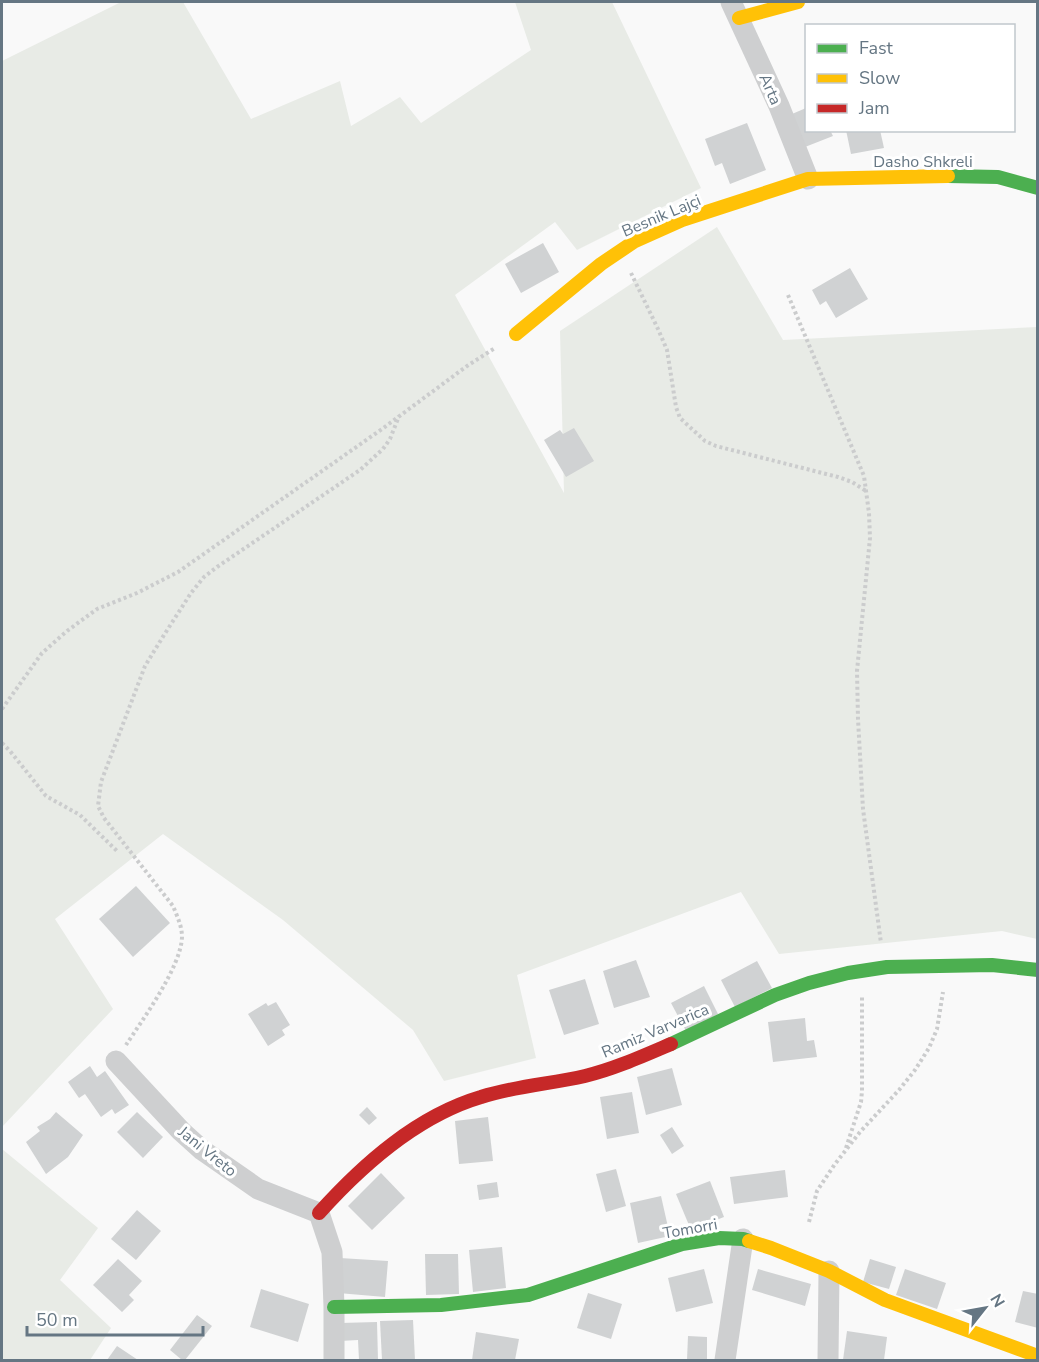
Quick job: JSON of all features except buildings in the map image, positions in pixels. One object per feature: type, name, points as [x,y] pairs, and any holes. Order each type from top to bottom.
[{"type":"street","points":[[735,10],[798,2]]},
{"type":"street","name":"Arta","points":[[735,10],[779,106],[808,178]]},
{"type":"street","name":"Dasho Shkreli","points":[[808,178],[998,177],[1038,188]]},
{"type":"street","name":"Besnik Lajçi","points":[[516,334],[601,264],[635,241],[682,220],[808,178]]},
{"type":"street","name":"Ramiz Varvarica","points":[[319,1213],[338,1190],[394,1143],[431,1119],[463,1103],[503,1090],[609,1070],[802,985],[843,974],[885,968],[994,965],[1038,970]]},
{"type":"street","name":"Jani Vreto","points":[[116,1061],[201,1150],[258,1189],[319,1213]]},
{"type":"street","points":[[319,1213],[332,1252],[334,1360]]},
{"type":"street","name":"Tomorri","points":[[334,1307],[441,1305],[528,1295],[682,1244],[719,1238],[743,1239],[830,1271],[885,1300],[1025,1355]]},
{"type":"street","points":[[725,1360],[743,1239]]},
{"type":"street","points":[[828,1360],[830,1271]]},
{"type":"path","points":[[620,251],[667,350],[676,407],[680,418],[705,441],[716,446],[838,477],[852,482],[867,492]]},
{"type":"path","points":[[788,296],[864,476],[867,492],[870,538],[857,671],[858,719],[863,809],[885,968]]},
{"type":"path","points":[[2,709],[42,653],[97,609],[137,593],[178,572],[399,417],[466,366],[516,334]]},
{"type":"path","points":[[116,1061],[180,954],[182,937],[180,923],[173,906],[104,818],[98,806],[101,782],[145,666],[204,577],[360,470],[390,439],[399,417]]},
{"type":"path","points":[[2,744],[46,796],[80,815],[117,851]]},
{"type":"path","points":[[809,1222],[817,1191],[860,1132],[915,1070],[929,1048],[937,1029],[946,967]]},
{"type":"path","points":[[844,1153],[861,1102],[862,971]]},
{"type":"shaded area","points":[[121,2],[183,2],[251,119],[340,81],[351,126],[400,97],[421,123],[531,50],[515,2],[612,2],[701,188],[577,250],[555,222],[455,295],[564,493],[560,331],[717,227],[783,340],[1037,327],[1037,939],[1002,931],[779,954],[741,892],[517,975],[536,1058],[444,1081],[413,1030],[283,920],[163,834],[55,919],[113,1009],[2,1127],[2,61]]},
{"type":"shaded area","points":[[2,1149],[98,1228],[60,1280],[111,1328],[90,1360],[2,1360]]},
{"type":"traffic: fast","points":[[948,176],[998,177],[1038,188]]},
{"type":"traffic: fast","points":[[671,1044],[775,995],[848,973],[887,967],[992,965],[1038,970]]},
{"type":"traffic: fast","points":[[334,1307],[441,1305],[528,1295],[682,1244],[719,1238],[749,1241]]},
{"type":"traffic: slow","points":[[739,18],[798,2]]},
{"type":"traffic: slow","points":[[516,334],[601,264],[635,241],[682,220],[808,179],[948,176]]},
{"type":"traffic: slow","points":[[749,1241],[829,1271],[885,1300],[1038,1356]]},
{"type":"traffic: jam","points":[[319,1213],[354,1177],[392,1144],[413,1129],[457,1105],[494,1093],[596,1073],[671,1044]]}]
